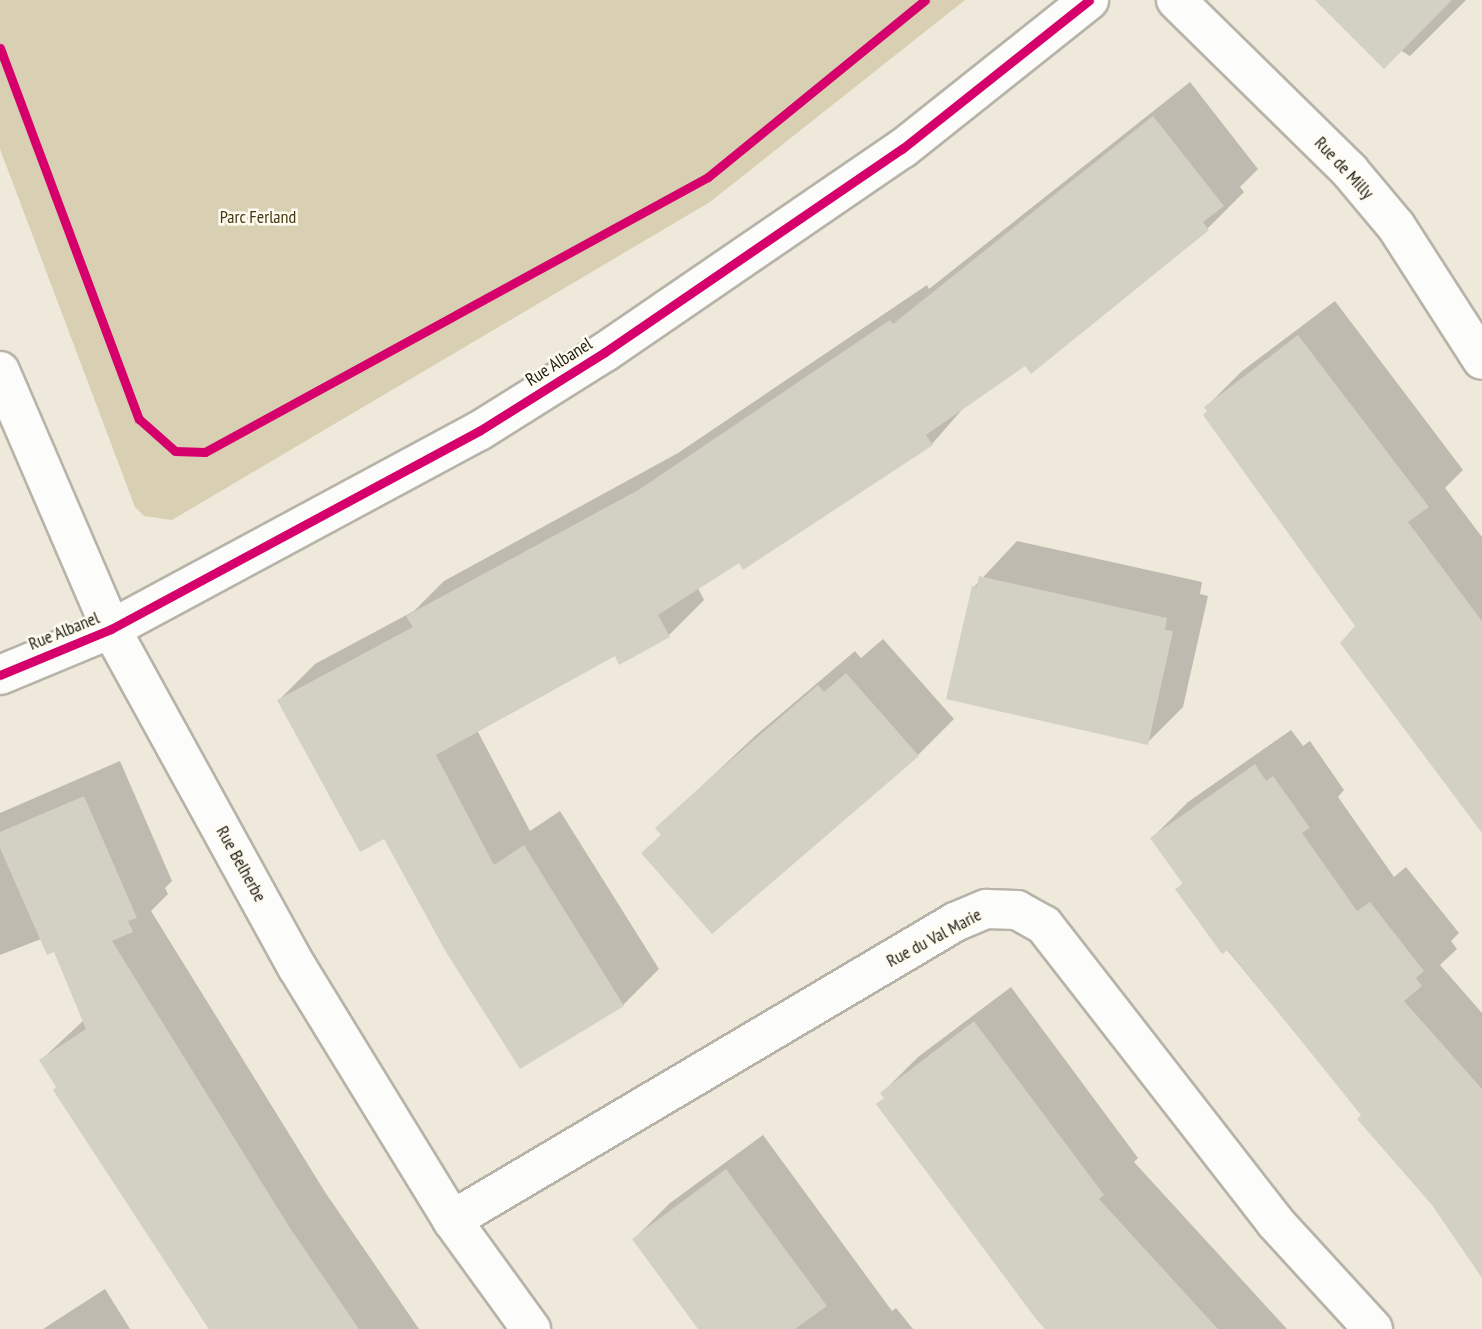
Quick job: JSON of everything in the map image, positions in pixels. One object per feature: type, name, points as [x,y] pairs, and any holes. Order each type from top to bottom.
[{"type":"street","name":"Rue Albanel","points":[[0,675],[111,629],[480,431],[605,352],[902,149],[1088,0]]},
{"type":"street","name":"Rue de Milly","points":[[1176,0],[1349,170],[1396,226],[1482,360]]},
{"type":"street","name":"Rue Belherbe","points":[[0,371],[111,629],[297,967],[452,1220],[531,1329]]},
{"type":"street","name":"Rue du Val Marie","points":[[452,1220],[955,922],[986,909],[1017,910],[1044,925],[1275,1222],[1373,1329]]},
{"type":"green space","name":"Parc Ferland","points":[[0,0],[965,0],[710,202],[172,520],[144,516],[135,507],[0,149]]},
{"type":"building","points":[[1315,0],[1452,0],[1384,69]]},
{"type":"building","points":[[1153,116],[1224,206],[1203,222],[1209,230],[1031,374],[1025,366],[926,435],[933,445],[743,570],[739,563],[658,615],[670,637],[619,665],[615,656],[436,755],[494,865],[524,845],[624,1006],[520,1069],[446,952],[384,839],[360,852],[277,700],[413,627],[406,616],[640,489],[890,320],[893,324]]},
{"type":"building","points":[[1298,335],[1429,507],[1408,522],[1482,621],[1482,833],[1340,643],[1355,626],[1203,415],[1207,411],[1204,407]]},
{"type":"building","points":[[979,576],[1167,618],[1165,630],[1173,631],[1148,745],[946,699],[972,586],[977,587]]},
{"type":"building","points":[[846,673],[919,756],[712,934],[641,853],[661,835],[655,828],[717,772],[818,685],[824,692]]},
{"type":"building","points":[[1255,764],[1266,781],[1273,776],[1310,828],[1302,833],[1357,911],[1370,902],[1424,971],[1416,978],[1422,986],[1404,1001],[1482,1089],[1482,1278],[1432,1205],[1357,1119],[1361,1115],[1228,950],[1222,954],[1175,889],[1183,884],[1150,838]]},
{"type":"building","points":[[84,796],[137,918],[128,921],[133,932],[112,941],[290,1228],[359,1329],[209,1329],[53,1090],[56,1087],[39,1060],[86,1029],[54,952],[47,955],[0,848],[0,832]]},
{"type":"building","points":[[974,1021],[1104,1195],[1099,1199],[1218,1329],[1045,1329],[1036,1319],[876,1104],[884,1098],[880,1093]]},
{"type":"building","points":[[726,1169],[827,1306],[795,1329],[698,1329],[632,1239]]},
{"type":"cycle path","points":[[0,48],[139,419],[175,451],[205,452],[708,177],[925,0]]},
{"type":"cycle path","points":[[0,675],[111,629],[479,431],[605,352],[902,149],[1089,0]]}]
